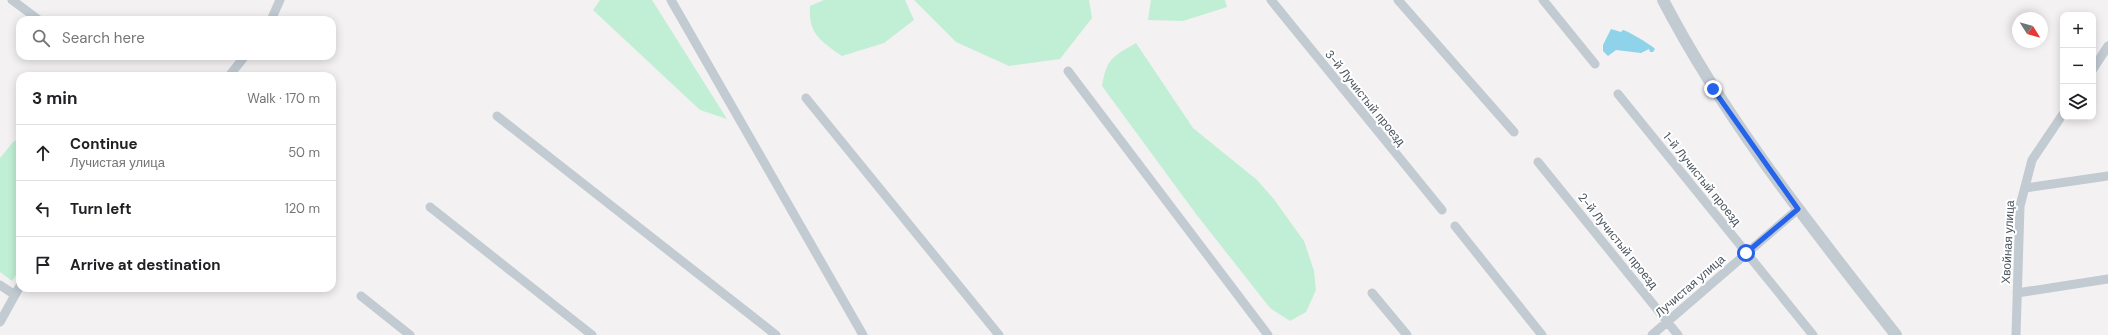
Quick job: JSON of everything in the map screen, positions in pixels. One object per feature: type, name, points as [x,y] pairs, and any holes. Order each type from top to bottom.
[{"type":"street","points":[[12,0],[34,16]]},
{"type":"street","points":[[273,16],[280,0]]},
{"type":"street","points":[[671,0],[863,335]]},
{"type":"street","name":"3-й Лучистый проезд","points":[[1271,0],[1442,210]]},
{"type":"street","points":[[1398,0],[1514,132]]},
{"type":"street","points":[[1543,0],[1595,64]]},
{"type":"street","points":[[1663,0],[1684,41],[1713,89],[1798,209],[1896,335]]},
{"type":"street","points":[[2096,64],[2108,46]]},
{"type":"street","points":[[232,72],[242,60]]},
{"type":"street","points":[[1068,71],[1268,335]]},
{"type":"street","name":"1-й Лучистый проезд","points":[[1618,94],[1813,335]]},
{"type":"street","points":[[806,98],[999,335]]},
{"type":"street","points":[[497,116],[776,335]]},
{"type":"street","name":"Хвойная улица","points":[[2016,335],[2020,206],[2032,160],[2060,118]]},
{"type":"street","name":"2-й Лучистый проезд","points":[[1538,162],[1678,335]]},
{"type":"street","points":[[2025,188],[2108,176]]},
{"type":"street","points":[[430,207],[592,335]]},
{"type":"street","name":"Лучистая улица","points":[[1652,335],[1798,209]]},
{"type":"street","points":[[1455,226],[1542,335]]},
{"type":"street","points":[[2017,293],[2108,279]]},
{"type":"street","points":[[0,285],[14,295]]},
{"type":"street","points":[[0,322],[16,292]]},
{"type":"street","points":[[1372,293],[1406,335]]},
{"type":"street","points":[[361,296],[410,335]]},
{"type":"green space","points":[[600,0],[652,0],[727,119],[700,110],[593,10]]},
{"type":"green space","points":[[824,0],[905,0],[914,20],[884,43],[842,56],[817,36],[811,24],[810,6]]},
{"type":"green space","points":[[914,0],[1089,0],[1092,18],[1060,59],[1009,66],[956,42]]},
{"type":"green space","points":[[1151,0],[1225,0],[1227,7],[1183,21],[1148,20]]},
{"type":"green space","points":[[1136,43],[1193,128],[1257,180],[1273,198],[1304,241],[1314,271],[1316,290],[1306,312],[1290,321],[1270,308],[1196,214],[1102,86],[1106,69],[1112,59]]},
{"type":"green space","points":[[16,140],[16,274],[12,281],[0,272],[0,158]]},
{"type":"water","points":[[1611,29],[1621,32],[1623,30],[1626,31],[1655,49],[1653,52],[1650,52],[1649,49],[1641,53],[1616,50],[1608,56],[1603,51],[1603,45]]},
{"type":"route","points":[[1713,89],[1798,209],[1746,253]]}]
